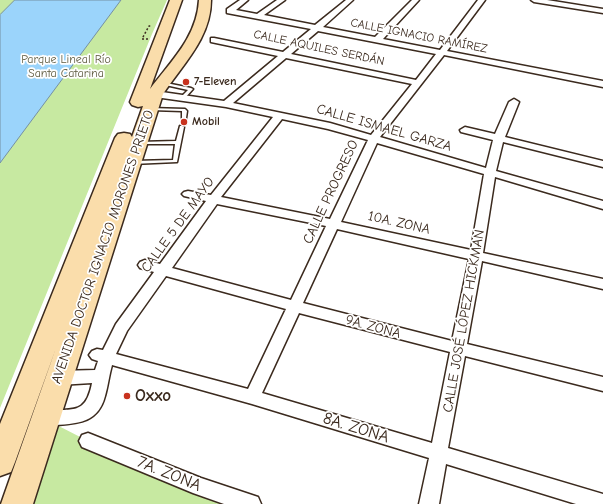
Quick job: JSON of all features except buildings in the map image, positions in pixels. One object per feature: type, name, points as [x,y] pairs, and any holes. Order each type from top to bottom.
[{"type":"highway","name":"AVENIDA DOCTOR IGNACIO MORONES PRIETO","points":[[0,462],[157,55],[176,0]]},
{"type":"highway","name":"AVENIDA DOCTOR IGNACIO MORONES PRIETO","points":[[17,504],[155,95],[188,50],[203,23],[206,8],[205,0]]},
{"type":"highway","points":[[155,95],[157,55]]},
{"type":"street","name":"CALLE IGNACIO RAMÍREZ","points":[[245,0],[230,11],[603,84]]},
{"type":"street","points":[[257,17],[282,0]]},
{"type":"street","points":[[226,104],[350,0]]},
{"type":"street","points":[[377,40],[416,0]]},
{"type":"street","name":"CALLE PROGRESO","points":[[252,397],[374,138],[482,0]]},
{"type":"street","points":[[534,0],[603,11]]},
{"type":"street","name":"CALLE AQUILES SERDÁN","points":[[214,40],[418,83]]},
{"type":"street","name":"CALLE ISMAEL GARZA","points":[[155,95],[226,104],[280,115],[374,138],[490,174],[603,206]]},
{"type":"street","name":"CALLE JOSÉ LÓPEZ HICKMAN","points":[[429,504],[440,453],[490,174],[499,138],[514,102]]},
{"type":"street","name":"CALLE 5 DE MAYO","points":[[45,419],[88,412],[95,403],[101,376],[102,356],[214,199],[280,115]]},
{"type":"street","points":[[465,130],[603,164]]},
{"type":"street","name":"10A. ZONA","points":[[188,194],[333,224],[603,284]]},
{"type":"street","name":"9A. ZONA","points":[[145,265],[294,307],[459,350],[603,384]]},
{"type":"street","name":"8A. ZONA","points":[[102,356],[252,397],[603,503]]},
{"type":"street","points":[[59,378],[101,376]]},
{"type":"street","name":"7A. ZONA","points":[[88,441],[200,487],[251,504]]},
{"type":"lane","points":[[155,95],[183,110],[184,118]]},
{"type":"lane","points":[[131,163],[175,161],[182,126]]},
{"type":"lane","points":[[138,143],[178,142]]},
{"type":"path","points":[[142,39],[149,26],[153,26],[148,36]]},
{"type":"green space","name":"Parque Lineal Río Santa Catarina","points":[[0,0],[167,0],[0,408]]},
{"type":"green space","points":[[45,419],[88,441],[224,495],[219,504],[17,504]]},
{"type":"water","points":[[15,0],[121,0],[0,163],[0,15]]},
{"type":"place","name":"7-Eleven","points":[[186,82]]},
{"type":"place","name":"Mobil","points":[[184,122]]},
{"type":"place","name":"Oxxo","points":[[127,396]]}]
